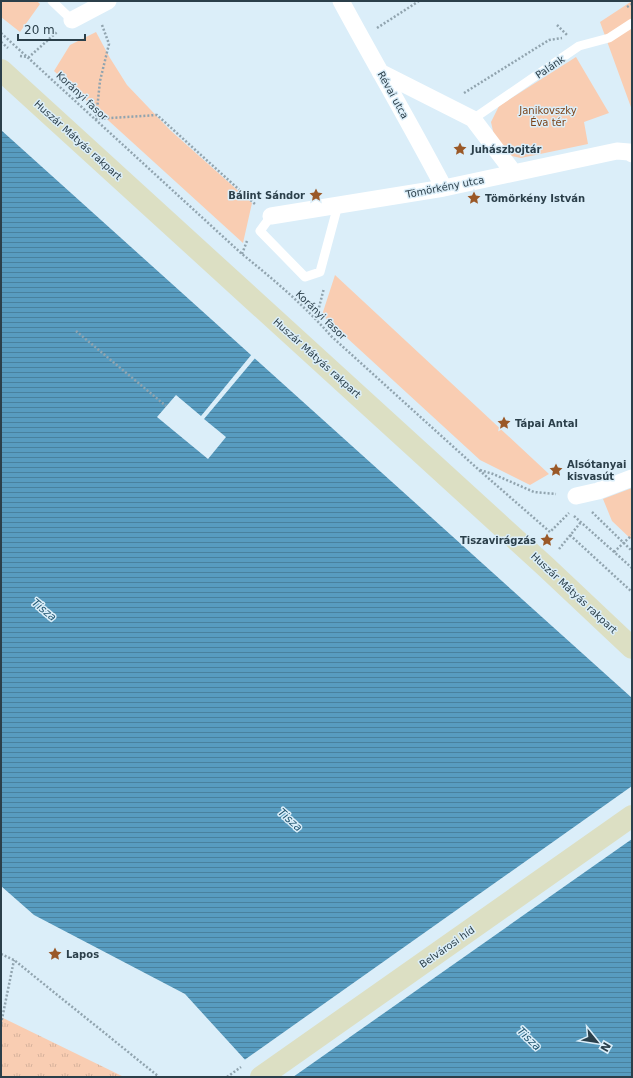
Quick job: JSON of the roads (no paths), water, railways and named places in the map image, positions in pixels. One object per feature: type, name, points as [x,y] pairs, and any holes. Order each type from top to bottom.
[{"type":"street","name":"Révai utca","points":[[341,1],[444,188]]},
{"type":"street","points":[[72,20],[102,4]]},
{"type":"street","name":"Huszár Mátyás rakpart","points":[[8,62],[632,648]]},
{"type":"street","points":[[380,72],[473,119],[514,173]]},
{"type":"street","name":"Tömörkény utca","points":[[265,212],[338,205],[444,188],[625,152]]},
{"type":"street","points":[[576,496],[598,491],[632,478]]},
{"type":"street","name":"Belvárosi híd","points":[[261,1077],[632,816]]},
{"type":"lane","points":[[52,1],[72,20]]},
{"type":"lane","name":"Palánk","points":[[473,119],[580,46],[609,38],[632,23]]},
{"type":"lane","points":[[265,212],[260,231],[305,278],[320,272],[338,205]]},
{"type":"water","name":"Tisza","points":[[1,130],[632,698],[632,1077],[261,1077],[185,994],[34,915],[1,886]]},
{"type":"place","name":"Juhászbojtár","points":[[460,149]]},
{"type":"place","name":"Bálint Sándor","points":[[316,195]]},
{"type":"place","name":"Tömörkény István","points":[[474,198]]},
{"type":"place","name":"Tápai Antal","points":[[504,423]]},
{"type":"place","name":"Alsótanyai kisvasút","points":[[556,470]]},
{"type":"place","name":"Tiszavirágzás","points":[[547,540]]},
{"type":"place","name":"Lapos","points":[[55,954]]},
{"type":"park label","name":"Janikovszky Éva tér","points":[[548,116]]}]
